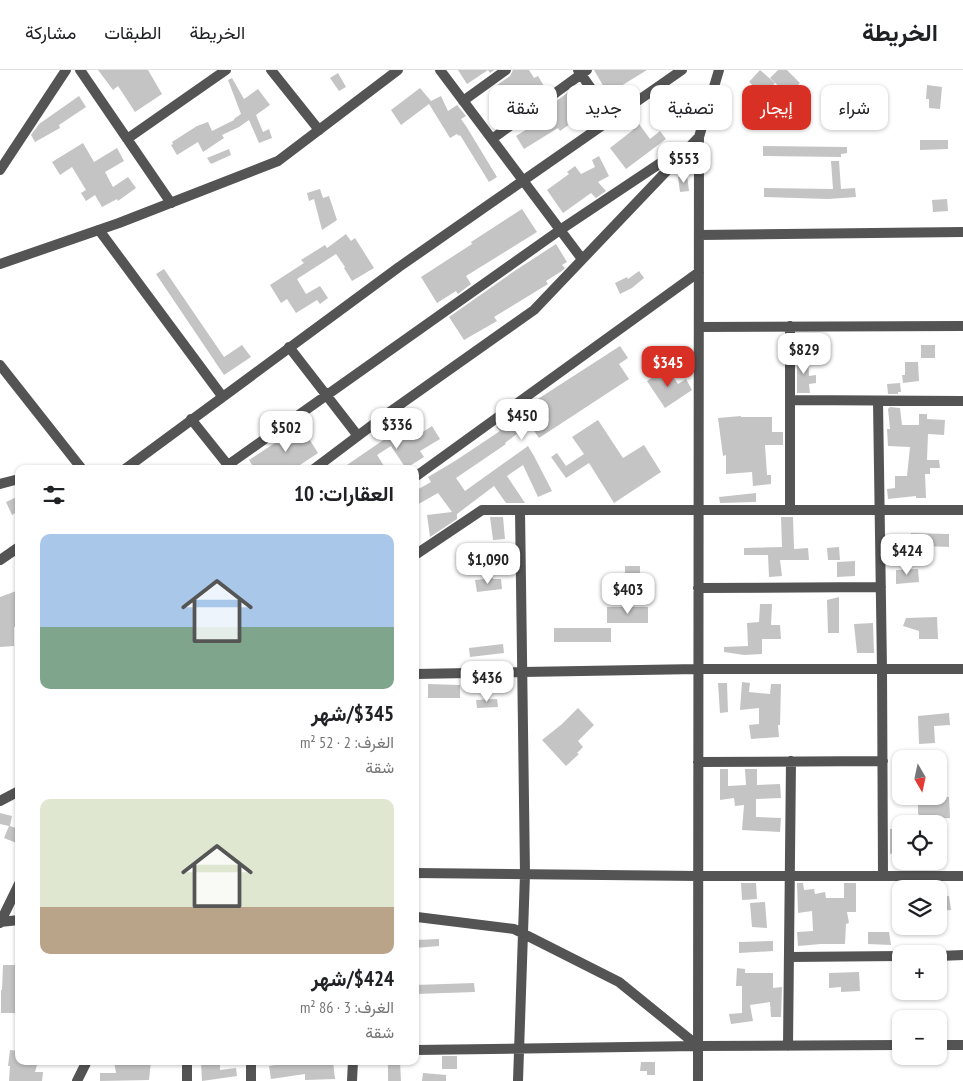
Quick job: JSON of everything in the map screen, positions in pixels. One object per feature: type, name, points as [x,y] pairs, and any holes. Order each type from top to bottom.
[{"type":"street","points":[[0,170],[66,70]]},
{"type":"street","points":[[80,70],[171,202]]},
{"type":"street","points":[[127,139],[226,70]]},
{"type":"street","points":[[271,70],[319,130]]},
{"type":"street","points":[[0,264],[98,230],[278,161],[398,70]]},
{"type":"street","points":[[440,70],[582,259]]},
{"type":"street","points":[[463,101],[506,70]]},
{"type":"street","points":[[640,99],[682,70]]},
{"type":"street","points":[[698,1081],[698,137],[719,70]]},
{"type":"street","points":[[492,139],[582,71],[591,85]]},
{"type":"street","points":[[130,465],[398,267],[595,130]]},
{"type":"street","points":[[232,465],[560,230],[698,137]]},
{"type":"street","points":[[319,465],[534,310],[698,137]]},
{"type":"street","points":[[98,230],[222,396]]},
{"type":"street","points":[[699,235],[963,232]]},
{"type":"street","points":[[419,474],[699,272]]},
{"type":"street","points":[[790,326],[790,510]]},
{"type":"street","points":[[699,327],[963,326]]},
{"type":"street","points":[[289,347],[358,436]]},
{"type":"street","points":[[0,365],[79,465]]},
{"type":"street","points":[[790,400],[963,402]]},
{"type":"street","points":[[878,401],[883,876]]},
{"type":"street","points":[[191,419],[227,465]]},
{"type":"street","points":[[0,484],[15,480]]},
{"type":"street","points":[[419,553],[482,510],[963,510]]},
{"type":"street","points":[[518,1081],[525,874],[520,510]]},
{"type":"street","points":[[0,560],[15,550]]},
{"type":"street","points":[[698,588],[881,587]]},
{"type":"street","points":[[419,674],[698,669],[963,669]]},
{"type":"street","points":[[788,1046],[791,761]]},
{"type":"street","points":[[698,762],[882,761]]},
{"type":"street","points":[[0,801],[15,793]]},
{"type":"street","points":[[419,873],[963,876]]},
{"type":"street","points":[[0,923],[15,892]]},
{"type":"street","points":[[419,917],[514,929],[619,982],[698,1046]]},
{"type":"street","points":[[0,923],[15,921]]},
{"type":"street","points":[[947,956],[963,955]]},
{"type":"street","points":[[789,957],[892,956]]},
{"type":"street","points":[[947,1045],[963,1045]]},
{"type":"street","points":[[419,1050],[698,1046],[892,1046]]},
{"type":"street","points":[[77,1081],[85,1065]]},
{"type":"street","points":[[187,1065],[187,1081]]},
{"type":"street","points":[[251,1065],[251,1081]]},
{"type":"street","points":[[352,1081],[353,1065]]},
{"type":"building","points":[[98,70],[148,70],[162,94],[135,112],[118,86],[113,90]]},
{"type":"building","points":[[458,70],[488,70],[467,84]]},
{"type":"building","points":[[513,70],[529,70],[534,78],[538,76],[543,85],[497,85],[510,76]]},
{"type":"building","points":[[594,70],[647,70],[623,85],[603,85]]},
{"type":"building","points":[[760,70],[775,83],[773,85],[752,85],[749,82]]},
{"type":"building","points":[[778,70],[787,70],[800,83],[798,85],[777,85],[770,78]]},
{"type":"building","points":[[338,73],[346,87],[339,91],[330,78]]},
{"type":"building","points":[[232,78],[244,99],[258,89],[270,105],[256,115],[263,132],[269,129],[272,138],[259,143],[249,120],[222,135],[224,138],[203,152],[198,142],[177,155],[171,145],[173,144],[172,142],[197,126],[208,122],[212,131],[234,120],[241,114],[228,80]]},
{"type":"building","points":[[927,85],[942,87],[940,109],[929,108],[929,99],[926,99]]},
{"type":"building","points":[[420,88],[431,101],[441,96],[448,111],[458,106],[466,116],[461,119],[497,177],[489,182],[460,135],[457,134],[450,138],[429,104],[401,125],[391,110]]},
{"type":"building","points":[[567,93],[567,126],[560,131],[557,129],[557,101]]},
{"type":"building","points":[[79,96],[86,107],[59,125],[60,128],[35,142],[31,135],[39,124]]},
{"type":"building","points":[[640,125],[650,139],[660,131],[666,139],[626,169],[610,148],[633,130],[640,130]]},
{"type":"building","points":[[526,130],[555,130],[524,149],[516,136]]},
{"type":"building","points":[[920,140],[948,140],[948,149],[920,150]]},
{"type":"building","points":[[83,143],[94,162],[117,148],[124,161],[105,172],[113,187],[128,177],[136,188],[118,201],[117,199],[102,207],[95,195],[86,201],[81,193],[86,190],[72,167],[60,175],[52,162]]},
{"type":"building","points":[[763,146],[847,147],[847,153],[841,154],[841,157],[763,156]]},
{"type":"building","points":[[229,149],[231,155],[211,164],[207,158]]},
{"type":"building","points":[[599,156],[609,176],[598,182],[606,191],[596,198],[591,193],[563,213],[547,190],[569,174],[567,172],[575,166],[581,174],[595,167],[592,160]]},
{"type":"building","points":[[831,161],[839,161],[841,189],[855,188],[856,197],[828,199],[764,197],[764,188],[833,189]]},
{"type":"building","points":[[687,175],[689,191],[680,192],[678,177]]},
{"type":"building","points":[[320,189],[323,198],[329,196],[337,220],[322,230],[314,199],[309,201],[307,193]]},
{"type":"building","points":[[947,199],[948,211],[933,212],[932,200]]},
{"type":"building","points":[[522,209],[537,232],[466,276],[471,284],[458,294],[456,291],[437,303],[421,277]]},
{"type":"building","points":[[346,234],[351,241],[355,238],[374,268],[352,281],[336,254],[297,279],[306,294],[320,286],[328,298],[320,304],[317,300],[296,313],[287,299],[281,303],[270,285],[304,263],[301,260],[325,245],[327,248]]},
{"type":"building","points":[[556,244],[567,262],[562,265],[565,268],[546,281],[548,284],[494,317],[497,321],[464,340],[449,317]]},
{"type":"building","points":[[164,269],[224,357],[242,345],[251,357],[224,375],[156,274]]},
{"type":"building","points":[[639,271],[644,278],[632,288],[620,294],[615,283],[627,277],[628,279]]},
{"type":"building","points":[[921,345],[935,345],[935,358],[921,358]]},
{"type":"building","points":[[620,346],[628,358],[619,364],[629,379],[539,438],[524,420],[519,424],[522,430],[506,444],[456,478],[465,491],[528,446],[552,491],[538,497],[523,465],[507,476],[525,503],[506,503],[494,486],[457,514],[457,519],[430,537],[427,515],[452,512],[438,493],[419,504],[419,489],[431,482],[428,477],[500,431],[496,427]]},
{"type":"building","points":[[797,354],[808,354],[809,376],[816,375],[816,383],[809,384],[810,393],[797,393]]},
{"type":"building","points":[[905,362],[918,362],[919,381],[903,383],[902,375],[905,375]]},
{"type":"building","points":[[667,368],[678,384],[686,379],[692,390],[665,408],[647,381]]},
{"type":"building","points":[[900,383],[901,392],[898,392],[898,394],[888,394],[887,384]]},
{"type":"building","points":[[890,407],[900,408],[902,425],[919,425],[919,414],[927,414],[927,419],[945,420],[944,435],[928,434],[927,460],[939,460],[940,468],[930,468],[930,474],[925,474],[926,498],[916,498],[916,496],[888,499],[887,489],[895,488],[895,476],[907,476],[910,447],[888,446],[887,429],[890,429],[888,409]]},
{"type":"building","points":[[741,416],[772,417],[772,432],[783,432],[783,445],[765,445],[767,475],[771,475],[771,484],[753,486],[752,472],[726,474],[726,455],[723,456],[718,418]]},
{"type":"building","points":[[598,420],[623,458],[644,445],[661,472],[614,503],[589,463],[566,478],[551,457],[557,453],[566,466],[584,454],[572,437]]},
{"type":"building","points":[[301,426],[318,453],[300,465],[252,465],[249,460]]},
{"type":"building","points":[[404,426],[412,439],[432,426],[440,439],[420,451],[424,457],[411,465],[404,465],[391,446],[377,455],[383,465],[347,465]]},
{"type":"building","points":[[756,493],[756,502],[720,503],[719,497]]},
{"type":"building","points":[[15,498],[15,513],[12,515],[6,502]]},
{"type":"building","points":[[490,517],[503,517],[505,539],[493,540]]},
{"type":"building","points":[[781,517],[793,517],[794,549],[808,548],[809,560],[780,560],[782,576],[769,577],[768,555],[744,555],[744,548],[782,547]]},
{"type":"building","points":[[911,533],[949,534],[949,547],[925,546],[925,555],[911,556],[910,546],[904,546],[904,537],[911,538]]},
{"type":"building","points":[[839,547],[840,560],[828,560],[827,548]]},
{"type":"building","points":[[855,561],[855,576],[837,577],[837,562]]},
{"type":"building","points":[[625,566],[640,566],[640,579],[625,580]]},
{"type":"building","points":[[918,569],[919,582],[896,584],[896,570]]},
{"type":"building","points":[[501,579],[502,589],[477,592],[475,580]]},
{"type":"building","points":[[15,591],[14,646],[0,647],[0,597]]},
{"type":"building","points":[[839,597],[839,633],[828,633],[827,600]]},
{"type":"building","points":[[760,604],[772,604],[771,625],[780,625],[781,639],[762,639],[762,654],[744,655],[724,652],[724,647],[748,646],[747,623],[759,622]]},
{"type":"building","points":[[607,607],[648,607],[648,623],[607,623]]},
{"type":"building","points":[[937,617],[938,639],[919,639],[919,631],[903,626],[906,618]]},
{"type":"building","points":[[873,623],[874,653],[857,653],[854,624]]},
{"type":"building","points":[[554,628],[611,628],[611,642],[554,642]]},
{"type":"building","points":[[503,644],[504,653],[470,657],[469,648]]},
{"type":"building","points":[[742,682],[750,683],[749,692],[770,694],[771,684],[781,684],[779,737],[751,739],[749,725],[759,724],[759,708],[740,710]]},
{"type":"building","points":[[718,683],[727,683],[728,712],[720,713]]},
{"type":"building","points":[[428,684],[460,685],[460,698],[428,698]]},
{"type":"building","points":[[497,699],[498,707],[477,708],[476,700]]},
{"type":"building","points":[[578,708],[594,725],[578,741],[583,747],[577,753],[579,754],[566,766],[542,740]]},
{"type":"building","points":[[949,713],[950,725],[934,726],[935,743],[919,744],[918,716]]},
{"type":"building","points":[[720,769],[728,769],[728,786],[746,785],[745,769],[757,769],[757,785],[780,784],[781,798],[756,799],[756,817],[781,818],[780,832],[742,830],[744,805],[735,806],[734,798],[720,800]]},
{"type":"building","points":[[949,797],[950,818],[947,818],[947,815],[918,814],[918,805],[948,805]]},
{"type":"building","points":[[0,813],[12,816],[10,826],[15,828],[15,842],[4,838],[9,826],[0,824]]},
{"type":"building","points":[[890,829],[892,829],[892,854],[890,854]]},
{"type":"building","points":[[741,883],[756,883],[757,899],[742,900]]},
{"type":"building","points":[[797,883],[803,883],[804,890],[814,889],[815,894],[825,892],[826,898],[844,898],[844,883],[856,883],[856,912],[847,912],[849,923],[846,924],[845,944],[798,946],[797,932],[813,931],[812,911],[798,913]]},
{"type":"building","points":[[947,896],[949,896],[951,910],[947,910]]},
{"type":"building","points":[[765,902],[767,928],[752,927],[750,903]]},
{"type":"building","points":[[868,932],[889,932],[891,945],[868,944]]},
{"type":"building","points":[[439,939],[439,946],[419,948],[419,940]]},
{"type":"building","points":[[773,941],[773,951],[739,953],[739,942]]},
{"type":"building","points":[[3,965],[15,965],[15,1013],[1,1013]]},
{"type":"building","points":[[737,968],[745,969],[745,973],[773,973],[773,988],[782,987],[781,1017],[771,1017],[770,1002],[750,1005],[753,1021],[731,1024],[729,1014],[742,1013],[742,986],[736,986]]},
{"type":"building","points":[[859,972],[860,991],[841,992],[841,987],[829,988],[829,973]]},
{"type":"building","points":[[474,983],[475,992],[419,994],[419,985]]},
{"type":"building","points":[[10,1050],[15,1051],[15,1065],[37,1065],[35,1072],[43,1072],[42,1081],[9,1081],[10,1066],[8,1066]]},
{"type":"building","points":[[442,1056],[457,1056],[457,1069],[442,1069]]},
{"type":"building","points":[[641,1062],[655,1062],[655,1075],[647,1075],[647,1071],[640,1071]]},
{"type":"building","points":[[115,1065],[151,1065],[149,1080],[100,1081],[100,1073],[116,1073]]},
{"type":"building","points":[[201,1065],[220,1065],[220,1070],[236,1068],[237,1076],[202,1081]]},
{"type":"building","points":[[333,1065],[335,1079],[305,1080],[305,1074],[271,1079],[269,1066]]},
{"type":"building","points":[[388,1065],[400,1065],[401,1081],[388,1081]]},
{"type":"building","points":[[423,1073],[446,1075],[446,1081],[422,1081]]}]
